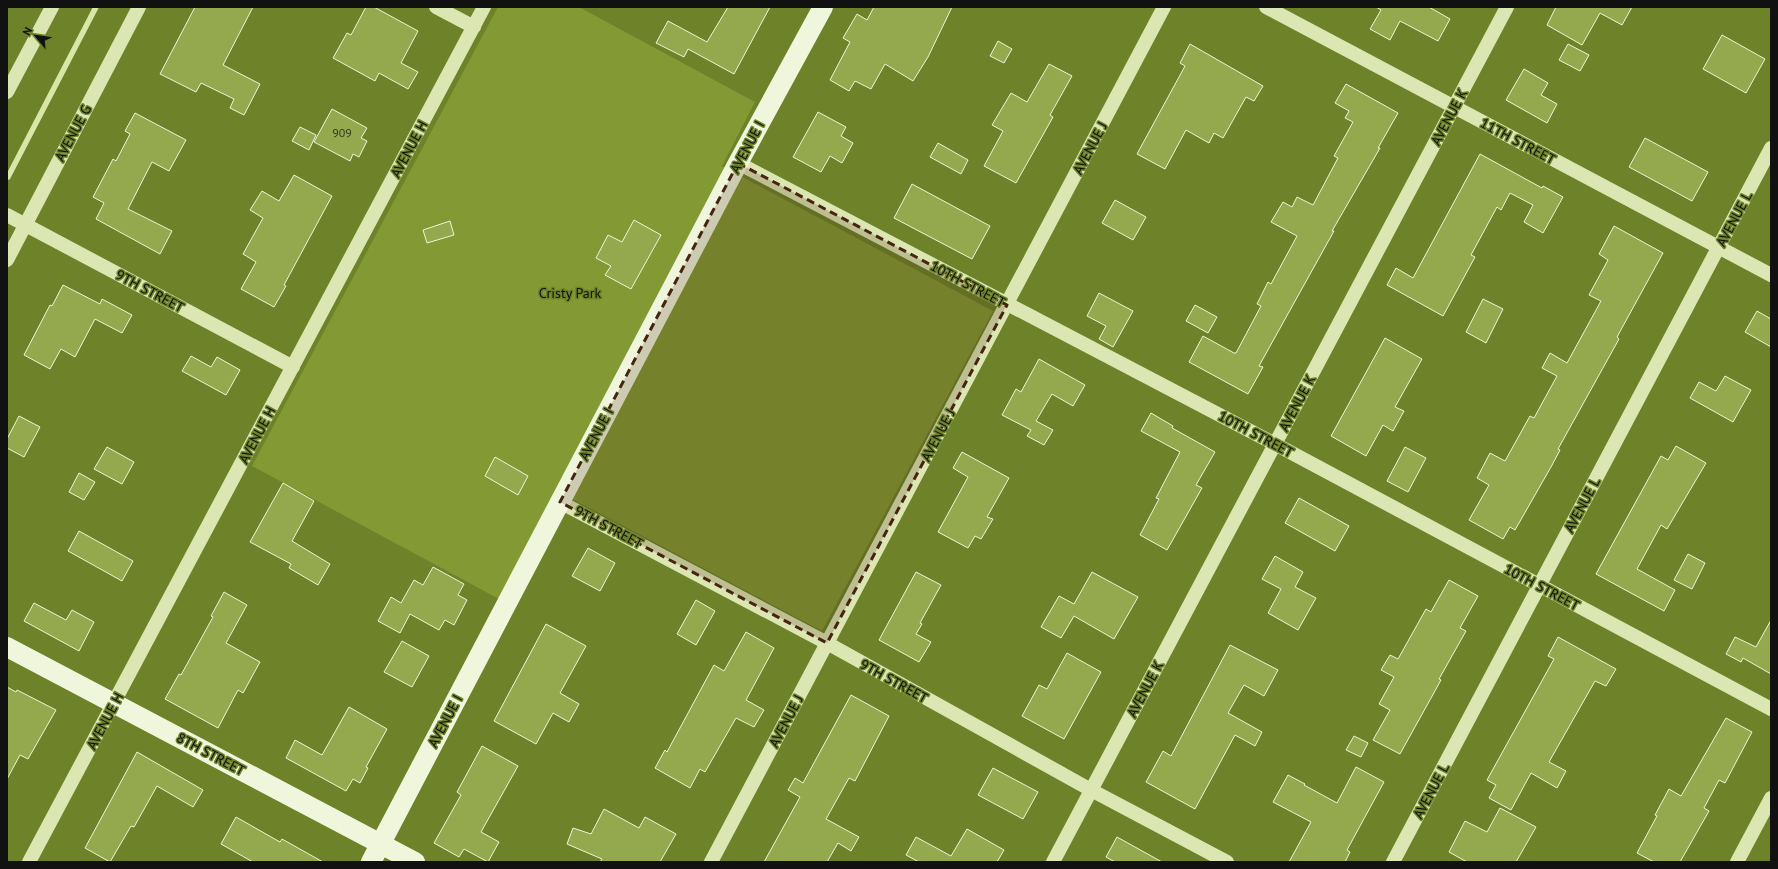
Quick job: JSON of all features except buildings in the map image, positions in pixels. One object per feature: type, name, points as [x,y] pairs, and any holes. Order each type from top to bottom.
[{"type":"street","points":[[7,92],[52,7]]},
{"type":"street","name":"AVENUE G","points":[[7,260],[139,7]]},
{"type":"street","points":[[436,7],[474,27]]},
{"type":"street","name":"AVENUE H","points":[[29,862],[115,703],[484,7]]},
{"type":"street","name":"AVENUE I","points":[[371,862],[738,163],[823,7]]},
{"type":"street","name":"AVENUE J","points":[[711,862],[1164,7]]},
{"type":"street","name":"11TH STREET","points":[[1266,7],[1771,275]]},
{"type":"street","name":"AVENUE K","points":[[1053,862],[1507,7]]},
{"type":"street","name":"AVENUE L","points":[[1393,862],[1771,148]]},
{"type":"street","name":"10TH STREET","points":[[738,163],[1275,444],[1771,710]]},
{"type":"street","name":"9TH STREET","points":[[7,215],[293,367]]},
{"type":"street","name":"9TH STREET","points":[[560,502],[827,643],[1091,790],[1227,862]]},
{"type":"street","name":"8TH STREET","points":[[7,647],[415,862]]},
{"type":"street","points":[[1737,862],[1771,798]]},
{"type":"highlighted area","points":[[738,163],[1007,305],[827,643],[560,502]]},
{"type":"green space","name":"Cristy Park","points":[[498,7],[579,7],[755,102],[722,166],[993,311],[822,631],[557,491],[499,599],[252,466]]},
{"type":"waterway","points":[[8,177],[96,7]]}]
